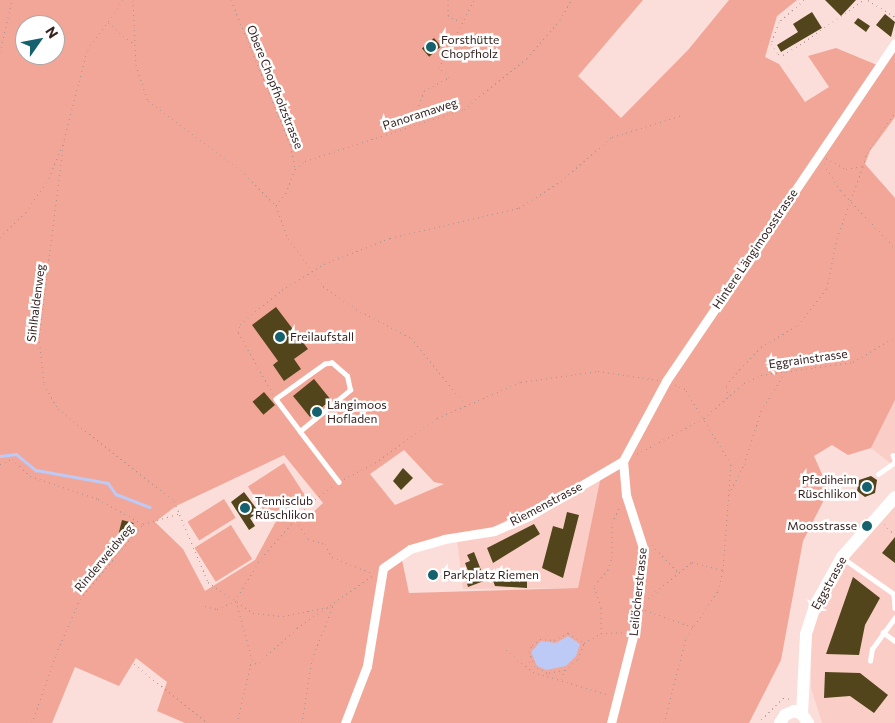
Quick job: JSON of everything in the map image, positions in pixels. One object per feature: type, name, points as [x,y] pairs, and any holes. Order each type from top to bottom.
[{"type":"main road","name":"Eggstrasse","points":[[801,716],[806,634],[811,617],[842,557],[876,516],[895,497]]},
{"type":"main road","points":[[780,723],[801,716]]},
{"type":"street","name":"Hintere Längimoosstrasse","points":[[623,461],[666,381],[895,43]]},
{"type":"street","name":"Leilöcherstrasse","points":[[611,723],[634,632],[643,541],[626,495],[623,461]]},
{"type":"street","name":"Riemenstrasse","points":[[383,568],[410,549],[444,539],[494,531],[528,516],[623,461]]},
{"type":"street","points":[[345,723],[367,666],[383,568]]},
{"type":"lane","points":[[300,431],[350,390],[347,376],[332,362],[325,364],[276,399],[300,431],[339,482]]},
{"type":"lane","points":[[878,474],[895,461],[893,455]]},
{"type":"lane","points":[[842,557],[894,594],[895,608]]},
{"type":"lane","points":[[870,661],[872,649],[895,617]]},
{"type":"lane","points":[[884,632],[895,641]]},
{"type":"path","points":[[0,52],[12,0]]},
{"type":"path","name":"Sihlhaldenweg","points":[[123,0],[88,51],[64,140],[39,337],[44,384],[58,409],[170,497],[179,514],[194,555],[208,582],[253,613],[283,616],[334,606]]},
{"type":"path","points":[[133,0],[134,44],[139,82],[148,101],[245,174],[276,206],[288,239],[310,272],[323,286],[356,310],[411,338],[465,404]]},
{"type":"path","name":"Obere Chopfholzstrasse","points":[[231,0],[291,146],[295,169],[286,193],[276,206]]},
{"type":"path","points":[[448,0],[448,14],[456,20],[466,16]]},
{"type":"path","points":[[416,124],[416,110],[424,91],[449,77],[439,68],[474,0]]},
{"type":"path","name":"Panoramaweg","points":[[295,169],[305,161],[464,109],[527,58],[560,20],[571,0]]},
{"type":"path","points":[[804,0],[779,22],[771,44],[778,54],[783,55],[804,42],[863,0]]},
{"type":"path","points":[[868,0],[895,17]]},
{"type":"path","points":[[108,23],[134,44]]},
{"type":"path","points":[[728,397],[726,385],[740,369],[761,347],[798,325],[826,288],[837,238],[852,202],[867,152],[895,113]]},
{"type":"path","points":[[276,399],[238,332],[240,324],[310,272],[390,238],[519,208],[561,181],[612,137],[682,115]]},
{"type":"path","points":[[0,237],[26,212],[48,178],[64,140]]},
{"type":"path","points":[[819,155],[846,169],[863,166]]},
{"type":"path","points":[[819,155],[840,191],[895,248]]},
{"type":"path","name":"Eggrainstrasse","points":[[623,461],[704,418],[744,383],[761,375],[788,369],[853,362],[895,338]]},
{"type":"path","points":[[728,496],[744,464],[761,411],[788,369]]},
{"type":"path","points":[[205,606],[217,610],[235,601],[261,558],[311,502],[339,482],[379,460],[437,418],[465,404],[521,382],[598,371],[666,381],[686,389],[730,464],[723,570],[718,591],[686,638],[664,723]]},
{"type":"path","points":[[0,464],[12,459],[30,476],[98,499],[143,524]]},
{"type":"path","points":[[601,633],[601,607],[594,585],[608,570],[612,557],[612,523],[626,495]]},
{"type":"path","name":"Rinderweidweg","points":[[32,723],[56,654],[80,599],[143,524],[179,514]]},
{"type":"path","points":[[876,516],[894,534]]},
{"type":"path","points":[[296,520],[308,539],[325,544],[332,557],[375,574]]},
{"type":"path","points":[[643,541],[658,548],[679,573]]},
{"type":"path","points":[[637,607],[692,562],[723,570]]},
{"type":"path","points":[[250,665],[259,662],[297,628],[334,606],[383,568]]},
{"type":"path","points":[[235,601],[252,659],[237,723]]},
{"type":"path","points":[[302,723],[312,659],[334,606]]},
{"type":"path","points":[[637,607],[693,627]]},
{"type":"path","points":[[561,679],[565,670],[578,659],[584,642],[601,633],[634,632]]},
{"type":"path","points":[[565,670],[547,673],[535,666],[529,652],[532,645],[540,639],[554,640],[568,633],[584,642]]},
{"type":"path","points":[[506,650],[533,672],[617,697]]},
{"type":"path","points":[[526,666],[532,659]]},
{"type":"path","points":[[134,664],[208,723]]},
{"type":"shaded area","points":[[0,0],[643,0],[578,76],[621,118],[688,50],[729,0],[797,0],[777,16],[765,57],[779,64],[805,102],[829,87],[808,56],[836,48],[877,65],[895,39],[895,117],[870,151],[865,164],[895,198],[895,400],[871,448],[848,455],[832,445],[814,456],[829,490],[803,541],[781,660],[749,723],[185,723],[157,711],[167,682],[136,658],[119,686],[75,667],[52,723],[0,723]],"holes":[[[404,450],[434,482],[444,484],[395,505],[370,474]],[[284,455],[323,503],[307,518],[286,515],[275,523],[255,560],[205,591],[183,549],[155,522],[176,506]],[[602,471],[578,588],[409,593],[402,560],[411,553],[488,530]]]},
{"type":"shaded area","points":[[895,400],[895,467],[871,448]]},
{"type":"shaded area","points":[[284,463],[306,497],[270,520],[248,486]]},
{"type":"shaded area","points":[[603,471],[578,588],[463,589],[457,540]]},
{"type":"shaded area","points":[[224,499],[236,518],[199,540],[188,522]]},
{"type":"shaded area","points":[[895,506],[895,723],[822,723],[811,688],[811,635],[820,607],[841,568]]},
{"type":"shaded area","points":[[231,525],[252,559],[216,582],[195,548]]},
{"type":"water","points":[[568,636],[580,644],[576,656],[566,666],[546,670],[537,666],[531,652],[541,641],[556,643]]},
{"type":"building","points":[[825,0],[856,0],[841,16]]},
{"type":"building","points":[[812,12],[822,28],[781,52],[777,45],[798,32],[793,24]]},
{"type":"building","points":[[885,14],[895,22],[891,37],[876,25]]},
{"type":"building","points":[[858,18],[870,26],[866,32],[854,23]]},
{"type":"building","name":"Forsthütte Chopfholz","points":[[434,38],[441,46],[429,57],[422,48]]},
{"type":"building","name":"Freilaufstall","points":[[276,307],[308,349],[294,359],[301,369],[284,381],[273,365],[278,361],[252,325]]},
{"type":"building","points":[[314,379],[331,400],[310,417],[293,396]]},
{"type":"building","points":[[264,392],[275,405],[263,415],[253,402]]},
{"type":"building","points":[[403,468],[413,478],[401,490],[393,481]]},
{"type":"building","name":"Pfadiheim Rüschlikon","points":[[871,476],[877,480],[875,493],[865,497],[857,491],[859,480]]},
{"type":"building","name":"Tennisclub Rüschlikon","points":[[244,492],[259,512],[250,518],[255,526],[249,530],[231,502]]},
{"type":"building","points":[[567,512],[579,515],[563,578],[542,568],[553,526],[563,529]]},
{"type":"building","points":[[122,520],[134,523],[130,536],[119,533]]},
{"type":"building","points":[[534,524],[540,534],[493,563],[487,548]]},
{"type":"building","points":[[895,537],[895,563],[882,553]]},
{"type":"building","points":[[474,552],[481,570],[471,575],[527,578],[527,588],[495,586],[492,578],[468,587],[465,577],[470,576],[465,563],[470,561],[467,555]]},
{"type":"building","points":[[853,577],[880,598],[865,625],[859,655],[826,654]]},
{"type":"building","points":[[825,672],[860,673],[888,695],[874,713],[850,696],[824,698]]},
{"type":"waterway","points":[[0,456],[16,454],[36,470],[108,483],[116,494],[150,507]]},
{"type":"place","name":"Forsthütte Chopfholz","points":[[431,47]]},
{"type":"place","name":"Freilaufstall","points":[[280,337]]},
{"type":"place","name":"Längimoos Hofladen","points":[[317,412]]},
{"type":"place","name":"Pfadiheim Rüschlikon","points":[[867,487]]},
{"type":"place","name":"Tennisclub Rüschlikon","points":[[245,508]]},
{"type":"place","name":"Moosstrasse","points":[[867,526]]},
{"type":"place","name":"Parkplatz Riemen","points":[[433,575]]}]
